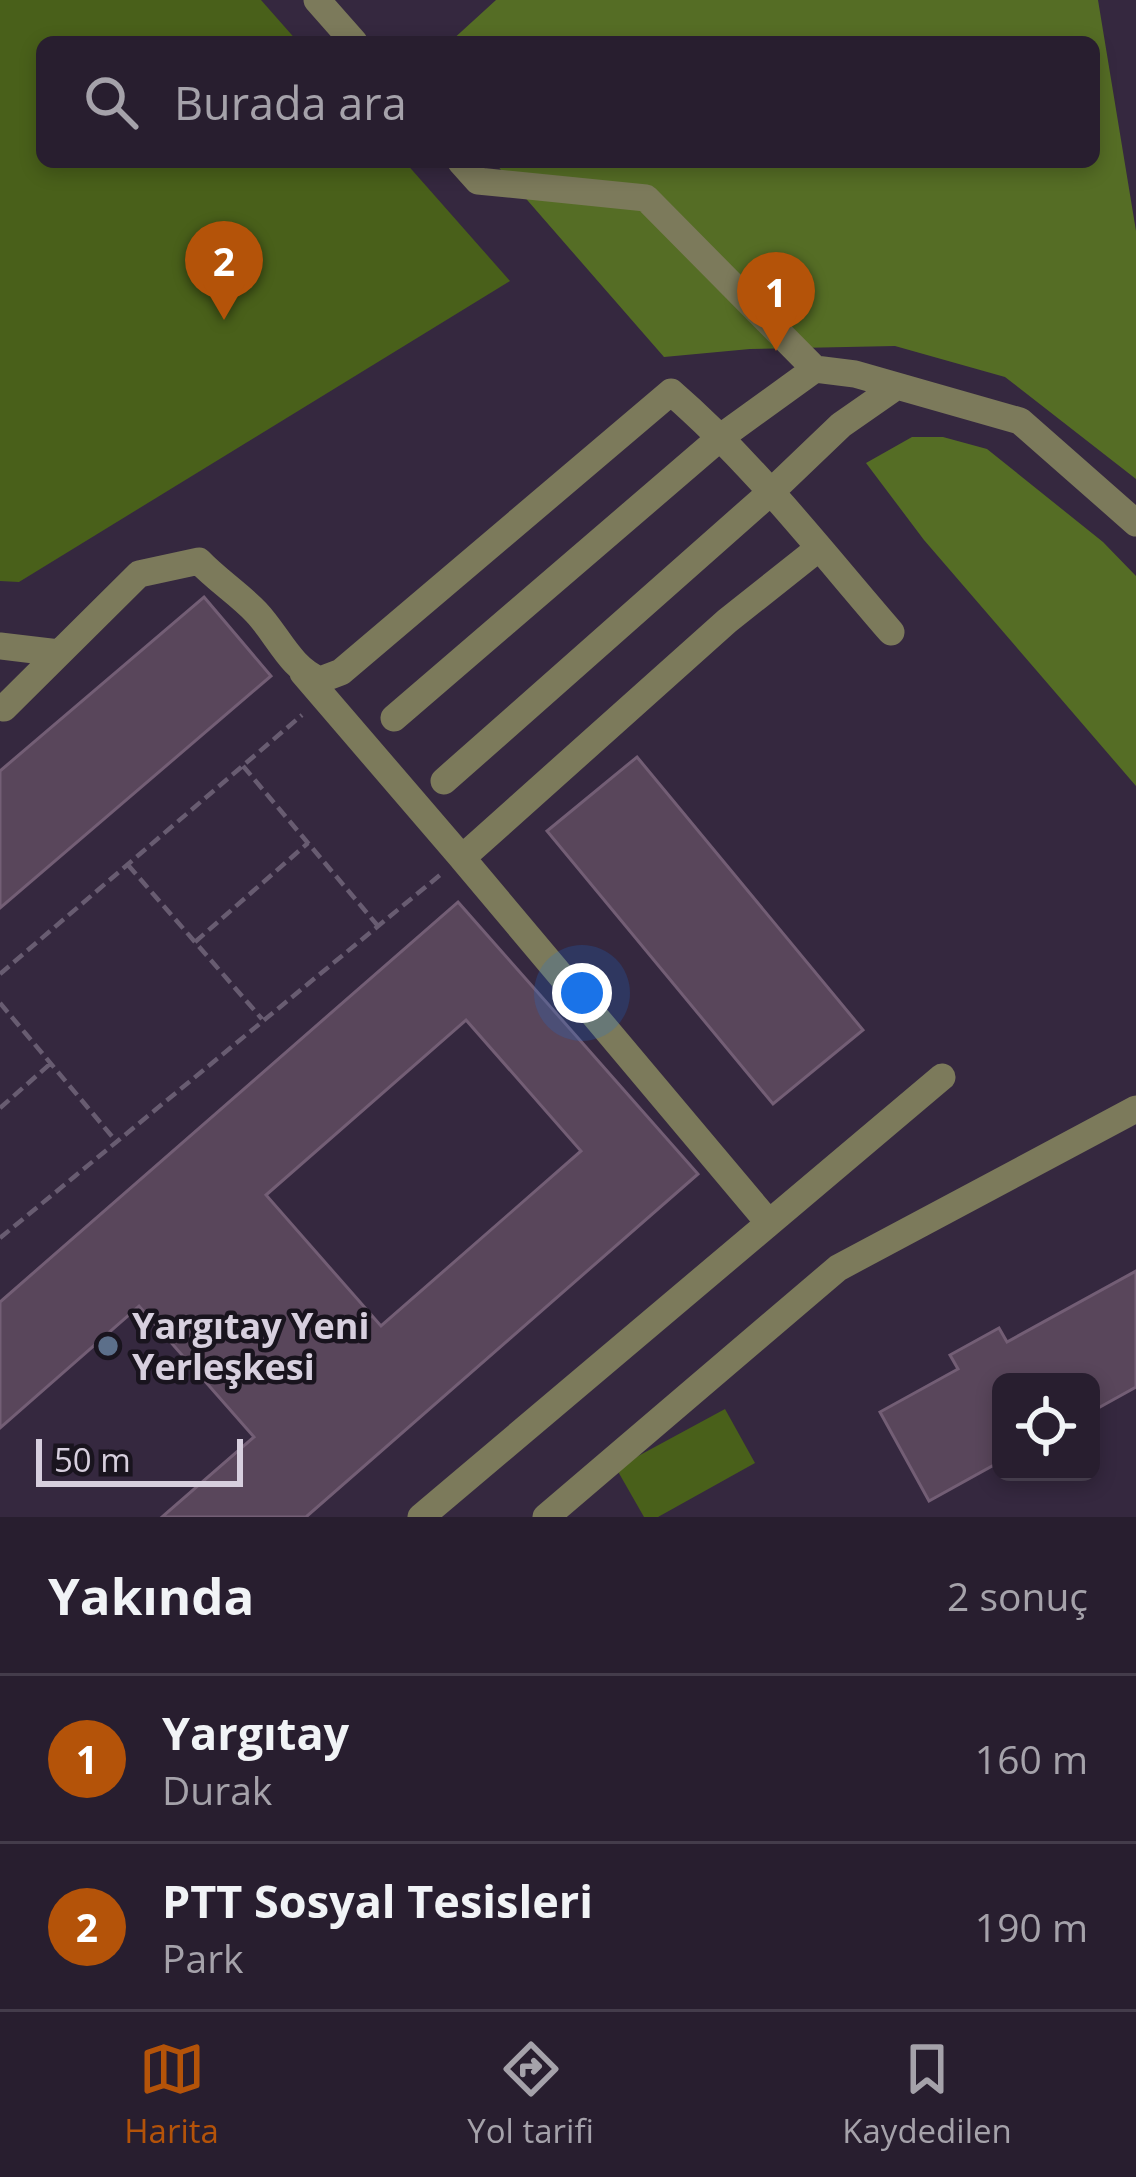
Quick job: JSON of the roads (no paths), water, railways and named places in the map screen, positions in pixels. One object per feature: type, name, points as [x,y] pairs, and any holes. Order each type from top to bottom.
[{"type":"street","points":[[317,0],[349,36]]},
{"type":"street","points":[[466,168],[478,181],[646,198],[814,369],[855,374],[1020,421],[1136,523]]},
{"type":"street","points":[[394,718],[721,437],[814,369]]},
{"type":"street","points":[[444,781],[841,425],[897,386]]},
{"type":"street","points":[[303,674],[320,680],[341,671],[671,392],[772,491],[891,632]]},
{"type":"street","points":[[462,858],[727,621],[819,548]]},
{"type":"street","points":[[4,708],[140,574],[199,561],[254,610],[303,674],[770,1223]]},
{"type":"street","points":[[0,646],[59,653]]},
{"type":"street","points":[[421,1517],[942,1077]]},
{"type":"street","points":[[546,1517],[838,1268],[1136,1109]]},
{"type":"place","name":"PTT Sosyal Tesisleri","points":[[224,320]]},
{"type":"place","name":"Yargıtay","points":[[776,351]]},
{"type":"place","name":"Yargıtay Yeni Yerleşkesi","points":[[108,1346]]}]
